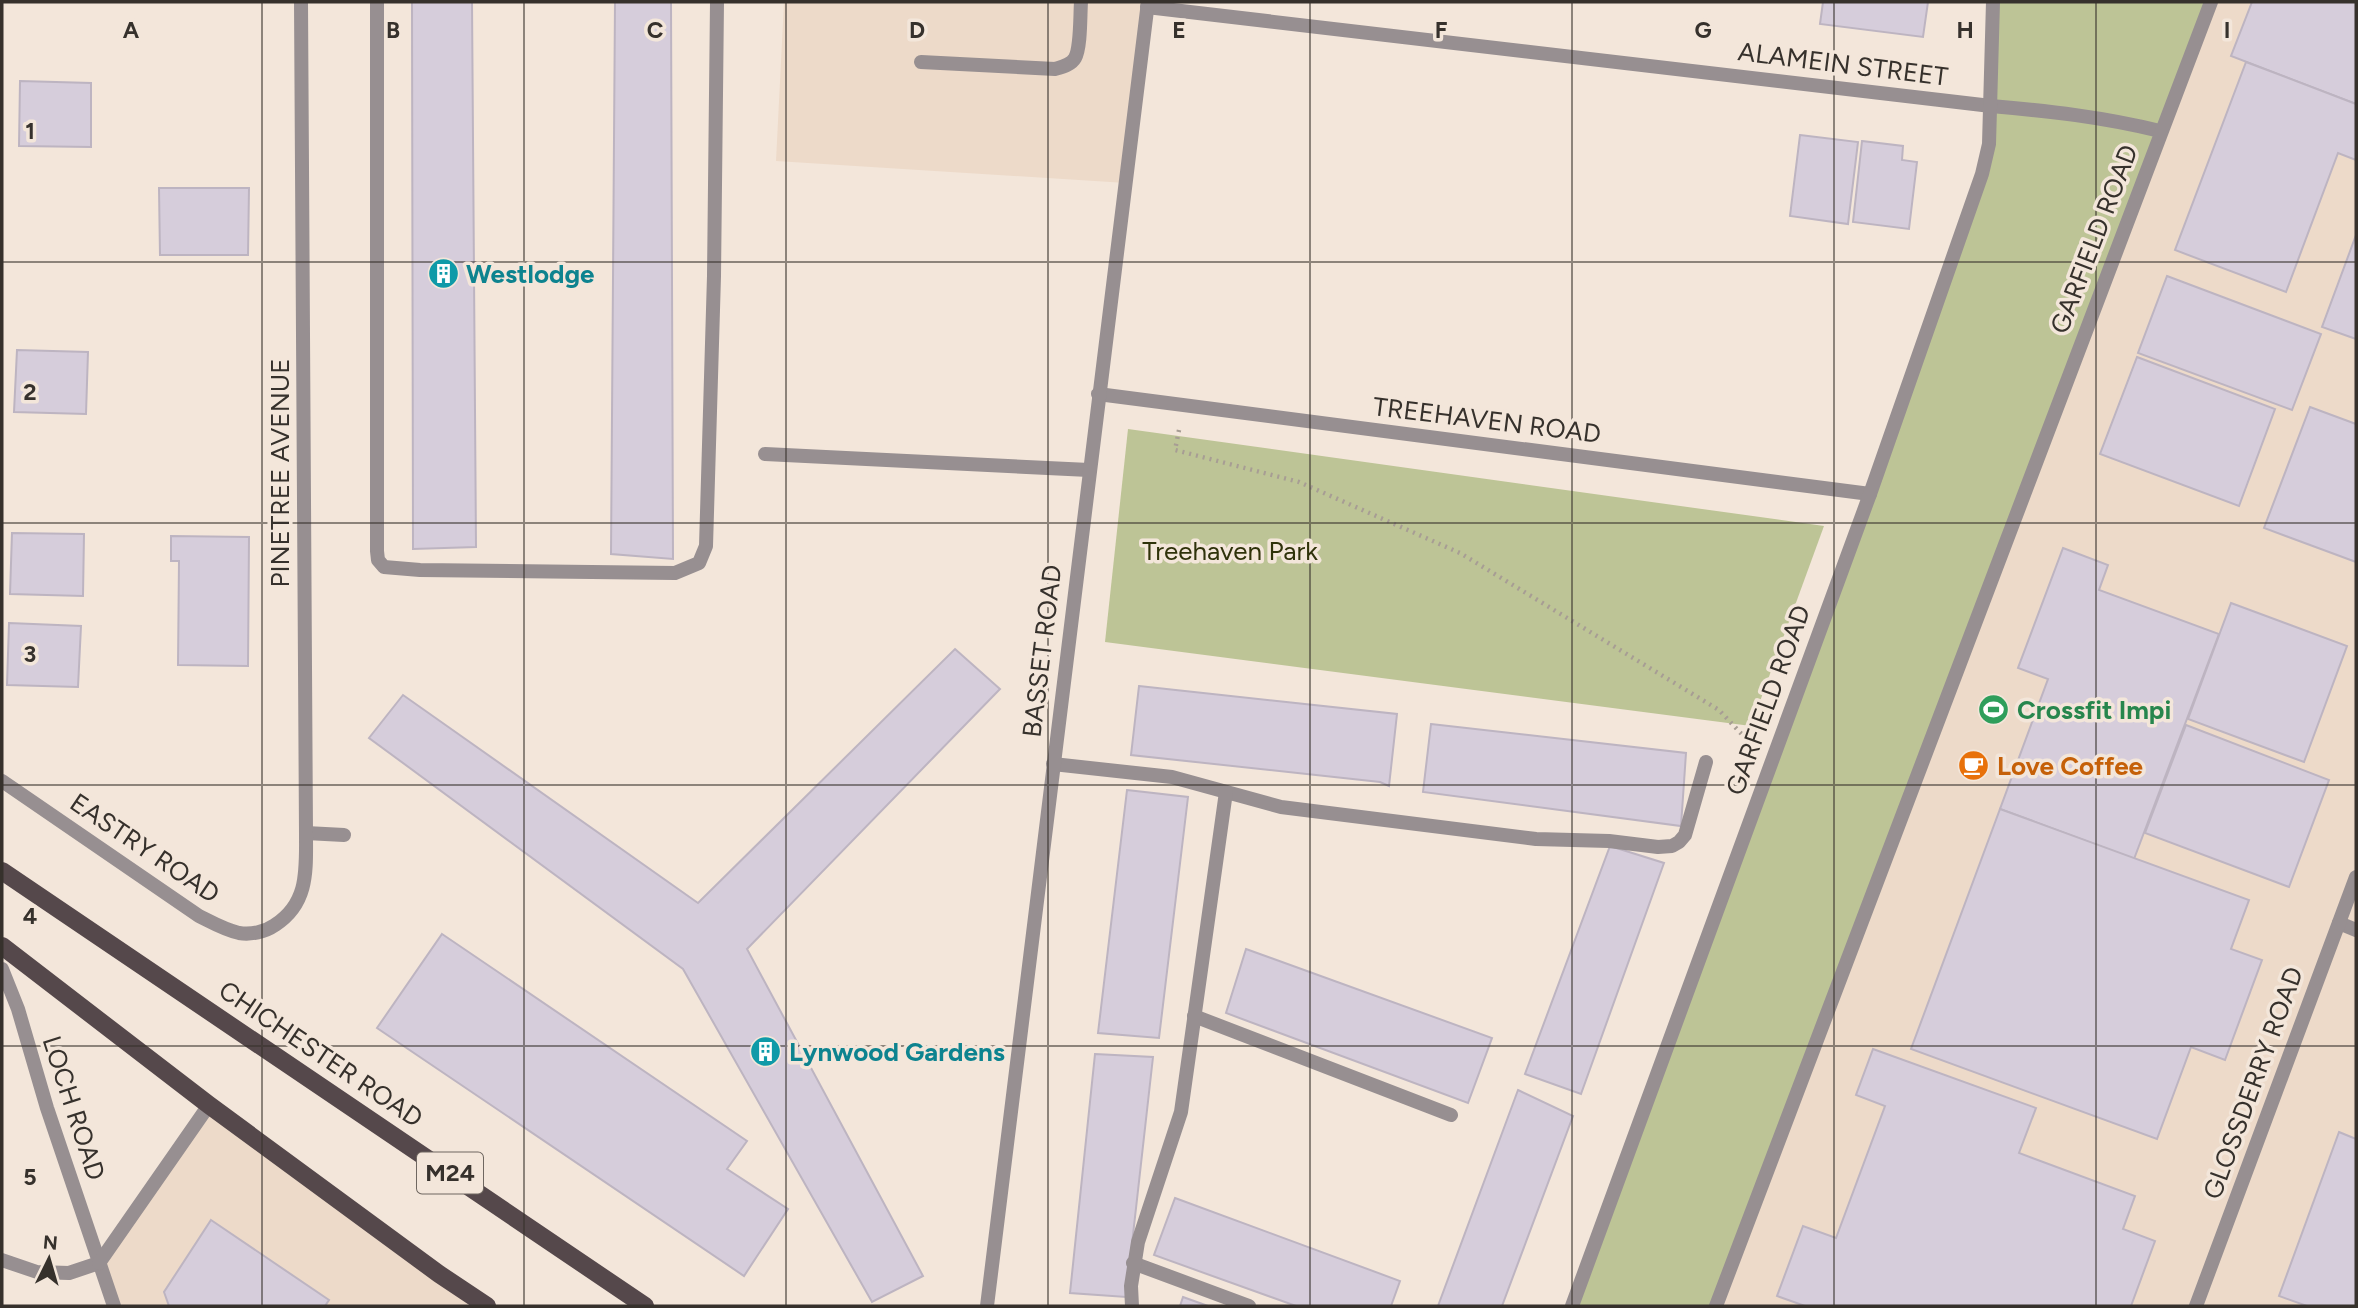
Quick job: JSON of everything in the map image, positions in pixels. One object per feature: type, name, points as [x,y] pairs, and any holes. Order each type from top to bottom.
[{"type":"main road","name":"CHICHESTER ROAD","points":[[2,871],[645,1306]]},
{"type":"main road","points":[[2,946],[209,1105],[439,1274],[487,1306]]},
{"type":"street","name":"PINETREE AVENUE","points":[[269,929],[282,921],[297,905],[306,875],[301,2]]},
{"type":"street","points":[[377,2],[377,551],[380,564],[384,567],[420,570],[675,573],[699,563],[706,546],[714,276],[716,2]]},
{"type":"street","points":[[920,62],[1055,69],[1068,65],[1075,58],[1081,2]]},
{"type":"street","name":"GARFIELD ROAD","points":[[1572,1306],[1870,494],[1982,174],[1989,144],[1993,2]]},
{"type":"street","name":"GARFIELD ROAD","points":[[1716,1306],[2211,2]]},
{"type":"street","name":"ALAMEIN STREET","points":[[1147,5],[1991,106]]},
{"type":"street","name":"BASSET ROAD","points":[[987,1306],[1147,5]]},
{"type":"street","name":"GARFIELD ROAD","points":[[1991,106],[2086,115],[2160,131]]},
{"type":"street","name":"TREEHAVEN ROAD","points":[[1098,394],[1870,494]]},
{"type":"street","points":[[765,454],[1089,470]]},
{"type":"street","points":[[1053,764],[1172,777],[1281,807],[1536,839],[1609,841],[1658,847],[1672,846],[1685,835],[1706,762]]},
{"type":"street","name":"EASTRY ROAD","points":[[2,781],[199,916],[240,933],[269,929]]},
{"type":"street","points":[[1132,1306],[1130,1286],[1138,1242],[1178,1127],[1226,792]]},
{"type":"street","points":[[306,834],[344,835]]},
{"type":"street","name":"GLOSSDERRY ROAD","points":[[2196,1306],[2356,877]]},
{"type":"street","points":[[2339,923],[2356,930]]},
{"type":"street","name":"LOCH ROAD","points":[[2,968],[18,1009],[47,1108],[114,1306]]},
{"type":"street","points":[[1194,1016],[1451,1115]]},
{"type":"street","points":[[2,1261],[37,1272],[69,1273],[99,1263],[209,1105]]},
{"type":"street","points":[[1133,1263],[1249,1306]]},
{"type":"path","points":[[1183,405],[1175,450],[1298,482],[1460,552],[1719,710],[1770,765]]},
{"type":"shaded area","points":[[784,2],[1148,2],[1126,183],[776,161]]},
{"type":"shaded area","points":[[2211,2],[2356,2],[2356,1306],[1716,1306]]},
{"type":"shaded area","points":[[209,1105],[487,1306],[114,1306],[99,1263]]},
{"type":"green space","points":[[1993,2],[2211,2],[1716,1306],[1572,1306],[1982,174]]},
{"type":"green space","name":"Treehaven Park","points":[[1128,429],[1824,526],[1751,726],[1105,642]]},
{"type":"building","name":"Westlodge","points":[[412,2],[472,2],[476,547],[413,549]]},
{"type":"building","name":"Westlodge","points":[[615,2],[671,2],[673,559],[611,554]]},
{"type":"building","points":[[1823,2],[1928,2],[1923,37],[1820,24]]},
{"type":"building","points":[[2252,2],[2356,2],[2356,104],[2231,56]]},
{"type":"building","points":[[2246,62],[2356,104],[2356,160],[2338,153],[2286,292],[2175,250]]},
{"type":"building","points":[[20,81],[91,83],[91,147],[19,146]]},
{"type":"building","points":[[1800,135],[1858,142],[1848,224],[1790,216]]},
{"type":"building","points":[[1862,141],[1903,146],[1902,160],[1917,162],[1909,229],[1853,222]]},
{"type":"building","points":[[159,188],[249,188],[248,255],[160,255]]},
{"type":"building","points":[[2356,235],[2356,339],[2322,327]]},
{"type":"building","points":[[2167,276],[2321,334],[2292,410],[2138,353]]},
{"type":"building","points":[[17,350],[88,352],[86,414],[14,412]]},
{"type":"building","points":[[2137,357],[2275,409],[2239,506],[2100,454]]},
{"type":"building","points":[[2310,407],[2356,424],[2356,562],[2264,528]]},
{"type":"building","points":[[12,533],[84,534],[83,596],[10,594]]},
{"type":"building","points":[[171,536],[249,537],[248,666],[178,665],[179,561],[171,561]]},
{"type":"building","points":[[2063,548],[2108,565],[2099,590],[2219,634],[2134,859],[2000,809],[2048,679],[2018,668]]},
{"type":"building","points":[[2231,603],[2347,646],[2304,762],[2188,719]]},
{"type":"building","points":[[9,623],[81,626],[78,687],[7,685]]},
{"type":"building","name":"Lynwood Gardens","points":[[955,649],[1000,689],[747,949],[923,1276],[872,1302],[683,969],[369,738],[403,695],[698,903]]},
{"type":"building","points":[[1139,686],[1397,714],[1389,786],[1380,782],[1131,755]]},
{"type":"building","points":[[1431,724],[1686,753],[1681,826],[1423,792]]},
{"type":"building","points":[[2186,725],[2329,780],[2289,887],[2145,833]]},
{"type":"building","points":[[1127,790],[1188,797],[1159,1038],[1098,1033]]},
{"type":"building","points":[[2000,809],[2249,900],[2231,949],[2262,960],[2225,1060],[2191,1047],[2157,1139],[1911,1049]]},
{"type":"building","points":[[1610,846],[1664,863],[1581,1094],[1525,1074]]},
{"type":"building","points":[[442,934],[747,1141],[727,1169],[788,1209],[744,1276],[377,1028]]},
{"type":"building","points":[[1246,949],[1492,1038],[1468,1103],[1226,1013]]},
{"type":"building","points":[[1873,1049],[2036,1108],[2019,1153],[2135,1196],[2123,1229],[2155,1241],[2131,1306],[1805,1306],[1777,1296],[1803,1226],[1836,1238],[1885,1106],[1856,1095]]},
{"type":"building","points":[[1095,1054],[1153,1057],[1126,1297],[1070,1293]]},
{"type":"building","points":[[1518,1090],[1573,1116],[1502,1306],[1438,1306]]},
{"type":"building","points":[[2339,1132],[2356,1139],[2356,1306],[2307,1306],[2279,1296]]},
{"type":"building","points":[[1175,1198],[1400,1281],[1391,1306],[1296,1306],[1154,1255]]},
{"type":"building","points":[[211,1220],[329,1300],[325,1306],[169,1306],[164,1292]]},
{"type":"building","points":[[1183,1297],[1208,1306],[1180,1306]]},
{"type":"place","name":"Westlodge","points":[[443,274]]},
{"type":"place","name":"Crossfit Impi","points":[[1994,710]]},
{"type":"place","name":"Love Coffee","points":[[1974,766]]},
{"type":"place","name":"Lynwood Gardens","points":[[766,1052]]}]
